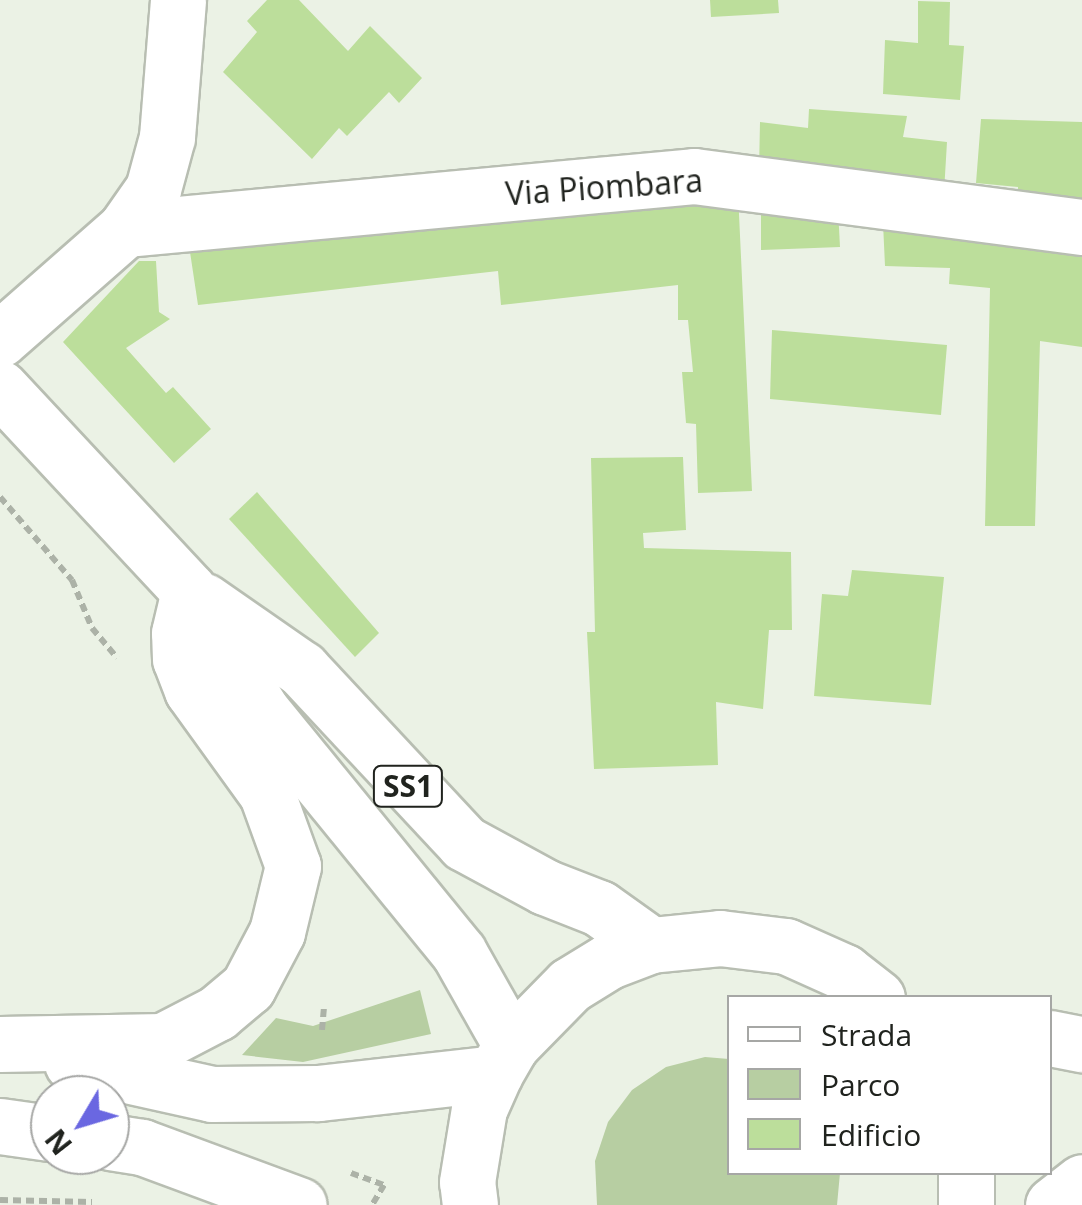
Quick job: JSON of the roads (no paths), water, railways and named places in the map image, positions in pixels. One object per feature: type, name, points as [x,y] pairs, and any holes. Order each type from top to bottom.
[{"type":"main road","points":[[0,339],[125,229],[153,189],[167,137],[178,0]]},
{"type":"main road","name":"Via Piombara","points":[[125,229],[694,176],[1082,227]]},
{"type":"main road","name":"SS1","points":[[0,388],[189,591],[261,710],[459,953],[503,1059]]},
{"type":"main road","points":[[0,1046],[162,1041],[217,1014],[248,988],[277,932],[293,866],[267,794],[192,690],[180,659],[178,633],[189,591]]},
{"type":"main road","name":"SS1","points":[[189,591],[302,669],[464,842],[545,887],[599,908],[651,945]]},
{"type":"main road","points":[[470,1205],[467,1182],[479,1110],[503,1059],[570,984],[609,962],[651,945],[720,938],[786,946],[844,972],[874,995]]},
{"type":"main road","points":[[1052,1038],[1082,1044]]},
{"type":"main road","points":[[0,1046],[212,1094],[318,1094],[503,1059]]},
{"type":"main road","points":[[0,1126],[30,1130]]},
{"type":"main road","points":[[130,1144],[299,1205]]},
{"type":"main road","points":[[966,1175],[966,1205]]},
{"type":"main road","points":[[1053,1205],[1082,1182]]}]
